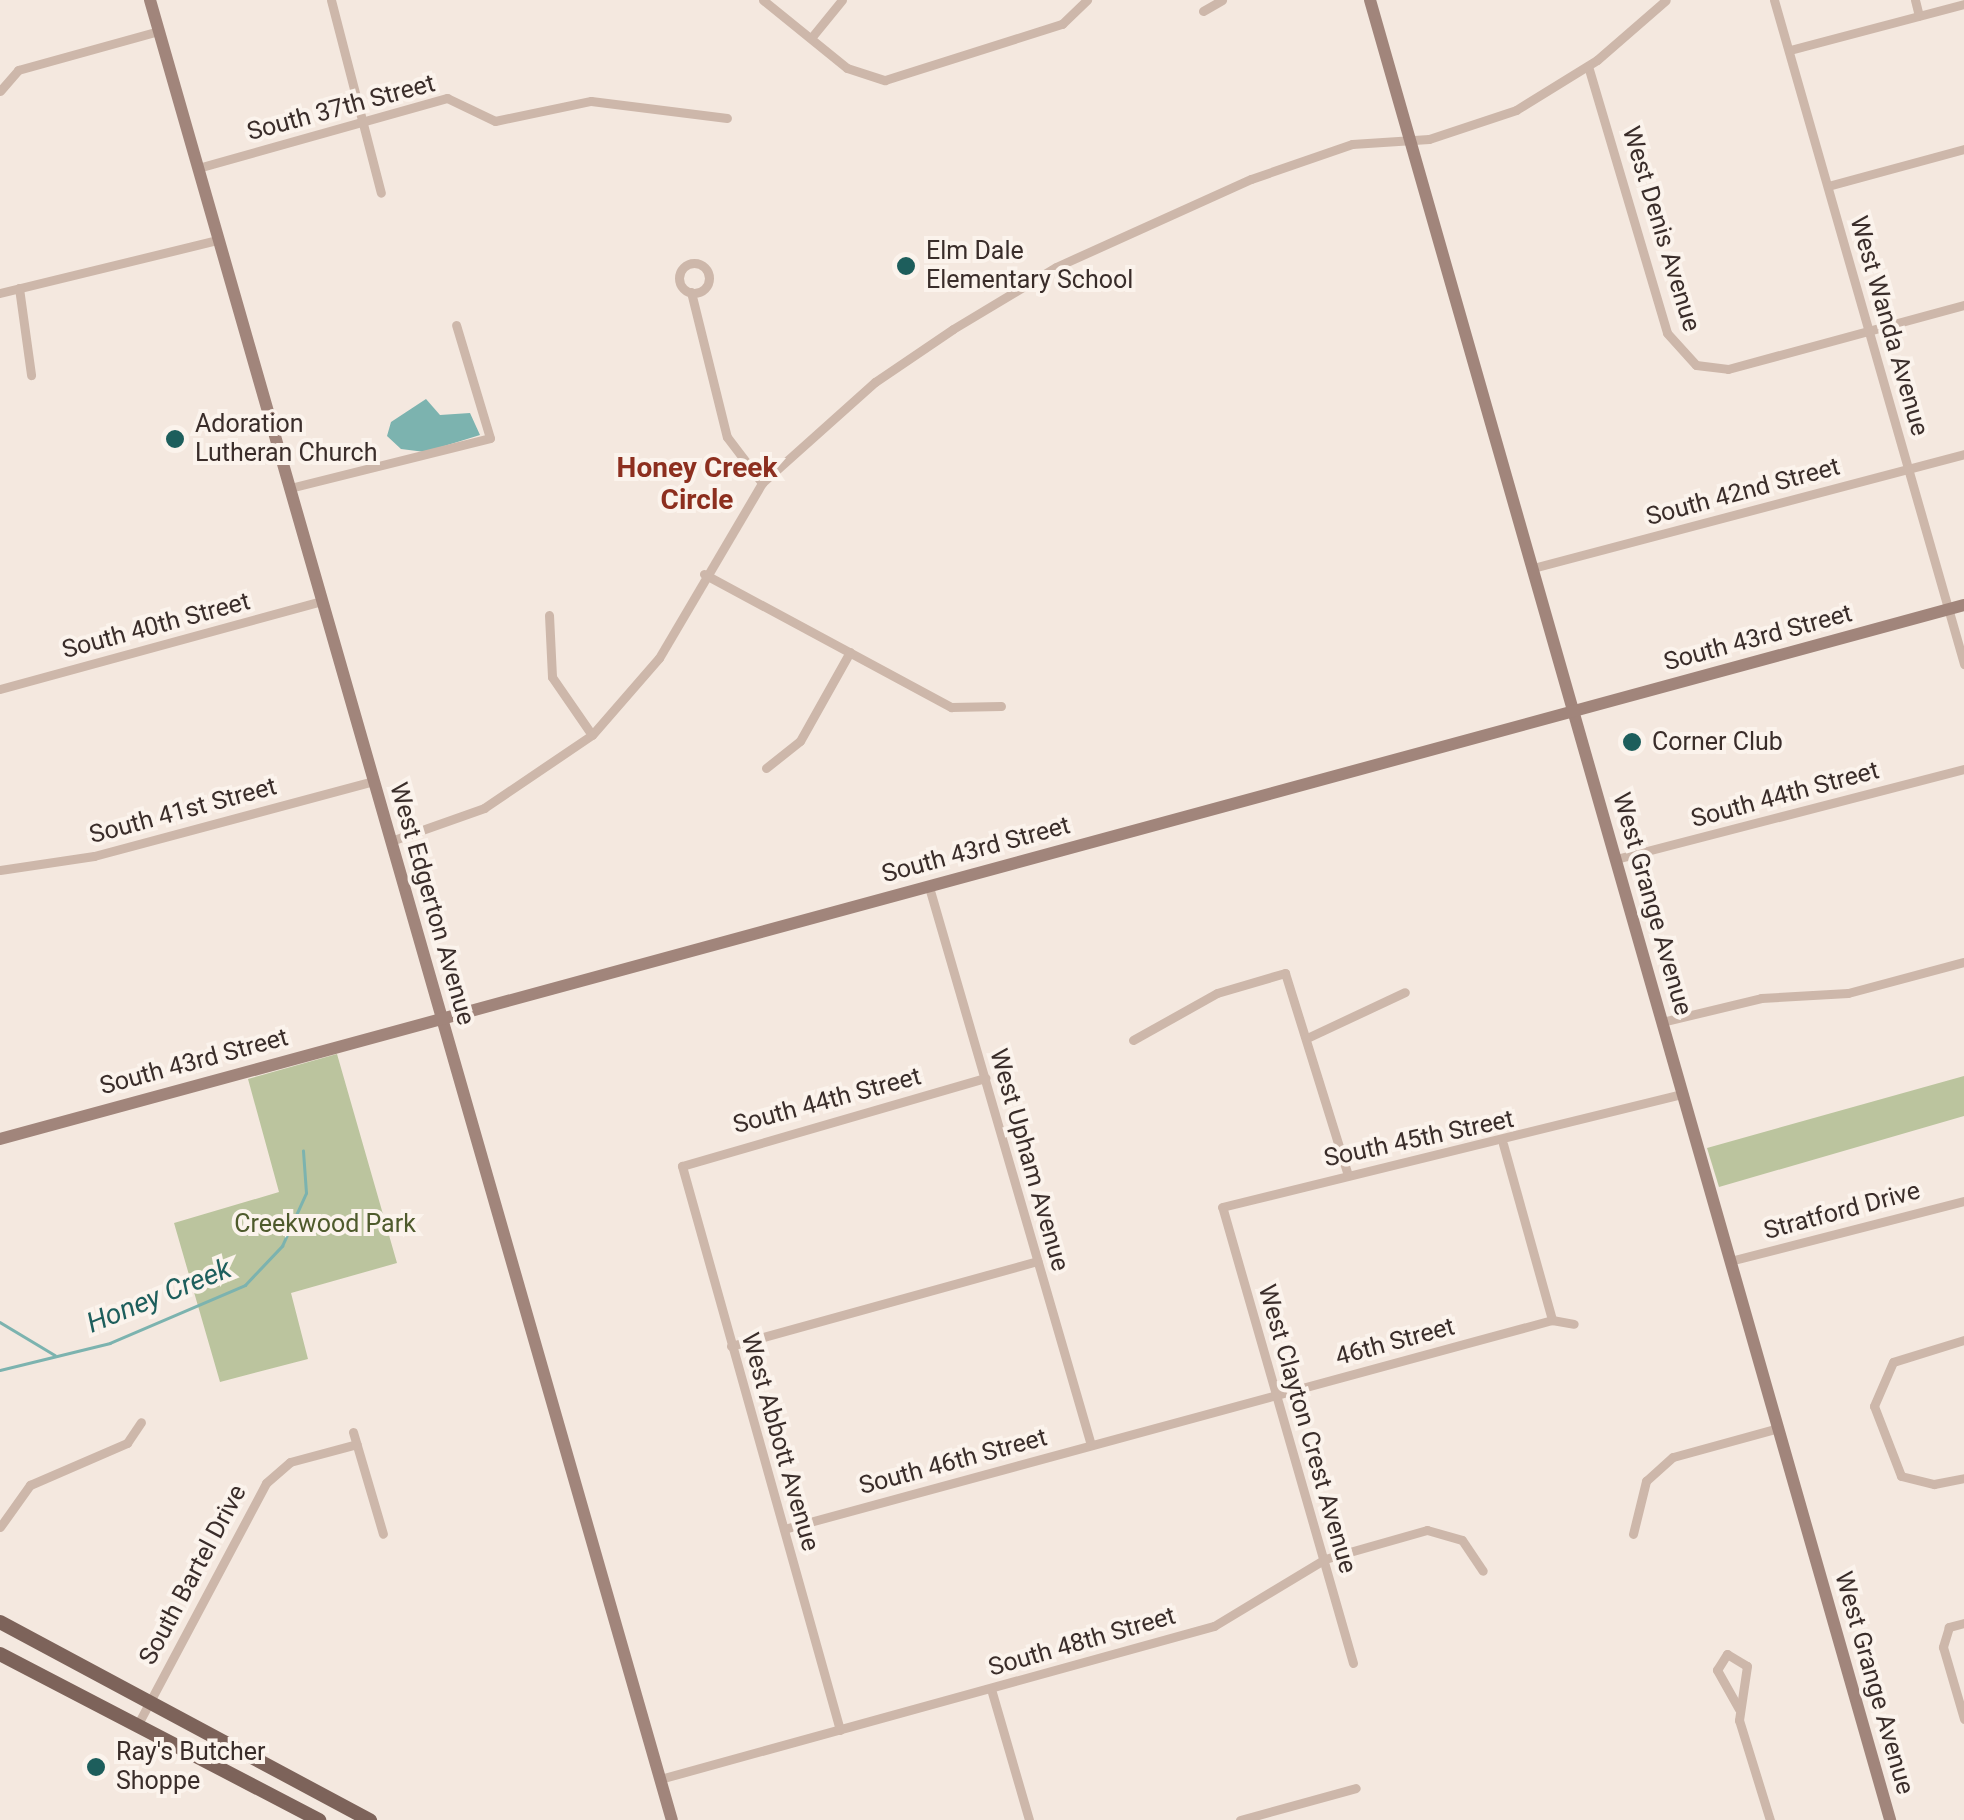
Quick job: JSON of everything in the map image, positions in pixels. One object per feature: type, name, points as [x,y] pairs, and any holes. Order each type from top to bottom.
[{"type":"main road","points":[[0,1622],[370,1820]]},
{"type":"main road","points":[[0,1654],[319,1820]]},
{"type":"street","name":"West Edgerton Avenue","points":[[150,0],[672,1820]]},
{"type":"street","points":[[331,0],[366,120],[381,193]]},
{"type":"street","points":[[763,0],[856,72],[902,78],[1062,24],[1087,0]]},
{"type":"street","points":[[811,38],[842,0]]},
{"type":"street","points":[[1203,10],[1222,0]]},
{"type":"street","name":"West Grange Avenue","points":[[1370,0],[1890,1820]]},
{"type":"street","points":[[391,841],[484,808],[592,734],[658,658],[704,574],[762,483],[875,382],[1056,266],[1251,179],[1352,144],[1482,124],[1588,66],[1666,0]]},
{"type":"street","name":"West Wanda Avenue","points":[[1774,0],[1964,664]]},
{"type":"street","points":[[1915,0],[1919,16]]},
{"type":"street","points":[[1790,50],[1964,4]]},
{"type":"street","points":[[0,91],[18,70],[158,30]]},
{"type":"street","name":"West Denis Avenue","points":[[1588,66],[1667,333],[1696,365],[1728,369],[1870,330]]},
{"type":"street","name":"South 37th Street","points":[[198,168],[447,98],[494,122],[591,101],[728,118]]},
{"type":"street","points":[[1828,186],[1964,149]]},
{"type":"street","points":[[0,293],[218,240]]},
{"type":"street","points":[[19,288],[32,376]]},
{"type":"street","points":[[691,292],[727,437],[762,483]]},
{"type":"street","points":[[1870,330],[1964,305]]},
{"type":"street","points":[[290,488],[490,438],[456,325]]},
{"type":"street","name":"South 42nd Street","points":[[1533,568],[1964,454]]},
{"type":"street","points":[[704,574],[951,707],[1001,706]]},
{"type":"street","name":"South 40th Street","points":[[0,690],[322,601]]},
{"type":"street","name":"South 43rd Street","points":[[0,1139],[1964,606]]},
{"type":"street","points":[[549,615],[552,677],[592,734]]},
{"type":"street","points":[[766,768],[800,741],[850,652]]},
{"type":"street","name":"South 44th Street","points":[[1616,859],[1964,769]]},
{"type":"street","name":"South 41st Street","points":[[0,870],[94,856],[374,781]]},
{"type":"street","name":"West Upham Avenue","points":[[929,887],[1091,1445]]},
{"type":"street","points":[[1662,1022],[1762,998],[1848,994],[1964,962]]},
{"type":"street","points":[[1134,1040],[1217,992],[1285,974],[1346,1172]]},
{"type":"street","points":[[1307,1038],[1405,992]]},
{"type":"street","name":"South 44th Street","points":[[682,1166],[985,1078]]},
{"type":"street","name":"South 45th Street","points":[[1222,1207],[1346,1172],[1503,1144],[1683,1094]]},
{"type":"street","points":[[1503,1144],[1552,1320],[1574,1324]]},
{"type":"street","name":"West Abbott Avenue","points":[[682,1166],[840,1730]]},
{"type":"street","name":"Stratford Drive","points":[[1730,1261],[1964,1201]]},
{"type":"street","name":"West Clayton Crest Avenue","points":[[1222,1207],[1353,1663]]},
{"type":"street","points":[[731,1346],[1038,1261]]},
{"type":"street","name":"46th Street","points":[[1132,1434],[1552,1320]]},
{"type":"street","points":[[1964,1340],[1892,1362],[1874,1406],[1901,1476],[1934,1484],[1964,1478]]},
{"type":"street","points":[[0,1527],[30,1485],[128,1443],[141,1422]]},
{"type":"street","points":[[1633,1534],[1646,1480],[1674,1457],[1778,1428]]},
{"type":"street","points":[[354,1432],[382,1534]]},
{"type":"street","name":"South 46th Street","points":[[784,1529],[1132,1434]]},
{"type":"street","name":"South Bartel Drive","points":[[138,1724],[273,1474],[357,1444]]},
{"type":"street","name":"South 48th Street","points":[[660,1779],[1214,1626],[1325,1558],[1440,1529],[1462,1540],[1484,1570]]},
{"type":"street","points":[[1964,1623],[1949,1627],[1943,1647],[1964,1719]]},
{"type":"street","points":[[1739,1709],[1747,1666],[1727,1654],[1717,1670],[1739,1709],[1770,1820]]},
{"type":"street","points":[[991,1688],[1029,1820]]},
{"type":"street","points":[[1240,1820],[1356,1788]]},
{"type":"green space","name":"Creekwood Park","points":[[337,1054],[397,1263],[291,1293],[308,1359],[220,1382],[174,1223],[279,1192],[248,1079]]},
{"type":"green space","points":[[1964,1076],[1964,1116],[1719,1187],[1707,1148]]},
{"type":"water","points":[[426,399],[440,415],[470,413],[480,435],[425,452],[401,449],[387,436],[391,422]]},
{"type":"waterway","name":"Honey Creek","points":[[0,1370],[110,1343],[245,1285],[282,1246],[306,1193],[303,1151]]},
{"type":"waterway","name":"Honey Creek","points":[[0,1322],[55,1355]]},
{"type":"place","name":"Elm Dale Elementary School","points":[[906,266]]},
{"type":"place","name":"Adoration Lutheran Church","points":[[175,439]]},
{"type":"place","name":"Corner Club","points":[[1632,742]]},
{"type":"place","name":"Ray's Butcher Shoppe","points":[[96,1767]]},
{"type":"district","name":"Honey Creek Circle","points":[[697,484]]}]
